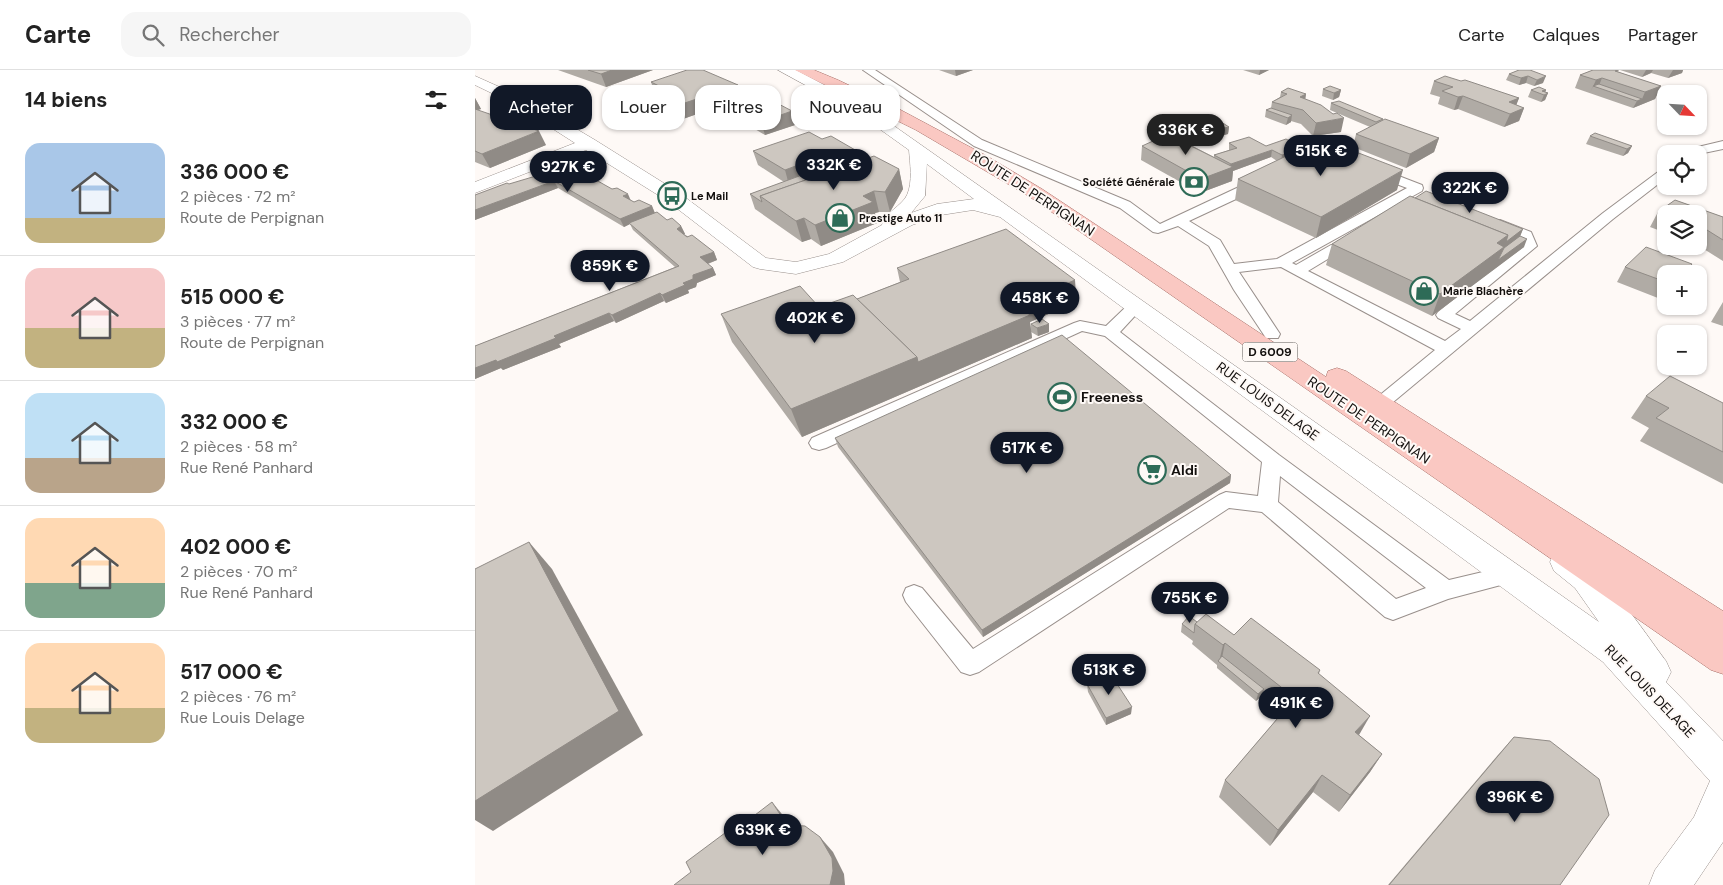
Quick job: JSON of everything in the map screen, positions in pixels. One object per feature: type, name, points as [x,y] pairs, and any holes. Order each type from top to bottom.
[{"type":"main road","name":"ROUTE DE PERPIGNAN","points":[[802,70],[849,89],[912,120],[1036,193],[1495,507],[1723,660]]},
{"type":"main road","name":"ROUTE DE PERPIGNAN","points":[[826,70],[878,92],[978,143],[1723,628]]},
{"type":"street","name":"RUE LOUIS DELAGE","points":[[785,70],[865,112],[1615,652],[1723,767]]},
{"type":"street","points":[[475,80],[519,102],[589,143],[672,196],[760,263],[796,268],[836,258],[875,239],[905,221],[937,210],[974,204],[1006,214]]},
{"type":"street","points":[[475,188],[589,143]]},
{"type":"street","points":[[875,239],[916,196],[919,170],[917,149]]},
{"type":"street","points":[[1495,507],[1586,579],[1723,767]]},
{"type":"street","points":[[1670,885],[1708,831],[1723,795]]},
{"type":"lane","points":[[868,70],[978,143],[1125,205],[1158,229],[1275,176]]},
{"type":"lane","points":[[1707,149],[1723,145]]},
{"type":"lane","points":[[1229,268],[1281,263],[1417,188],[1363,166]]},
{"type":"lane","points":[[1380,404],[1608,216],[1657,179]]},
{"type":"lane","points":[[1297,271],[1414,200],[1423,201]]},
{"type":"lane","points":[[1472,328],[1444,315],[1529,246],[1526,235],[1484,218]]},
{"type":"lane","points":[[1179,221],[1215,243],[1272,334]]},
{"type":"lane","points":[[1281,263],[1447,349]]},
{"type":"lane","points":[[1110,332],[1136,306]]},
{"type":"lane","points":[[819,443],[1080,326],[1110,332],[1272,460],[1446,590]]},
{"type":"lane","points":[[1267,505],[1272,460]]},
{"type":"lane","points":[[914,594],[970,664],[1226,500],[1267,505],[1393,610],[1446,590],[1508,575]]},
{"type":"building","points":[[588,70],[612,70],[601,74]]},
{"type":"building","points":[[687,70],[703,70],[738,85],[695,85],[695,100],[685,103],[685,85],[657,85],[651,82]]},
{"type":"building","points":[[1519,70],[1530,70],[1546,76],[1537,80],[1528,76],[1521,78],[1509,74]]},
{"type":"building","points":[[1593,70],[1618,70],[1615,71],[1658,85],[1657,88],[1645,92],[1602,78],[1596,80],[1580,75]]},
{"type":"building","points":[[1445,76],[1461,81],[1465,80],[1519,98],[1509,102],[1524,108],[1510,114],[1463,96],[1458,97],[1442,91],[1453,87],[1434,81]]},
{"type":"building","points":[[1599,84],[1642,99],[1637,101],[1593,86]]},
{"type":"building","points":[[1330,86],[1341,90],[1334,93],[1323,89]]},
{"type":"building","points":[[1539,87],[1546,90],[1542,91],[1548,93],[1544,95],[1531,90]]},
{"type":"building","points":[[1288,88],[1306,94],[1300,97],[1321,105],[1333,114],[1337,113],[1344,118],[1316,123],[1303,110],[1272,102],[1287,94],[1281,92]]},
{"type":"building","points":[[1339,101],[1383,119],[1376,122],[1331,103]]},
{"type":"building","points":[[781,105],[791,110],[781,115]]},
{"type":"building","points":[[1271,108],[1292,115],[1288,118],[1266,110]]},
{"type":"building","points":[[475,109],[490,114],[490,130],[539,131],[482,154],[475,151]]},
{"type":"building","points":[[1385,119],[1439,138],[1410,154],[1356,134]]},
{"type":"building","points":[[1218,120],[1229,127],[1224,128],[1214,122]]},
{"type":"building","points":[[809,132],[822,139],[831,136],[869,158],[760,196],[762,202],[750,194],[813,171],[801,164],[785,170],[753,151]]},
{"type":"building","points":[[1173,132],[1187,139],[1181,141],[1233,167],[1201,179],[1142,146]]},
{"type":"building","points":[[1595,133],[1632,146],[1627,149],[1590,136]]},
{"type":"building","points":[[1249,137],[1266,146],[1286,139],[1303,148],[1282,155],[1272,150],[1231,164],[1214,155],[1237,148],[1229,143]]},
{"type":"building","points":[[1322,139],[1403,170],[1321,217],[1238,179]]},
{"type":"building","points":[[874,156],[899,169],[885,192],[874,191],[863,196],[873,202],[815,225],[804,218],[796,221],[760,196]]},
{"type":"building","points":[[556,170],[563,174],[580,171],[612,189],[617,188],[628,194],[623,196],[634,202],[639,200],[652,206],[620,219],[554,181],[475,210],[475,195],[507,183]]},
{"type":"building","points":[[1426,191],[1523,229],[1506,242],[1508,235],[1415,198]]},
{"type":"building","points":[[1410,196],[1508,235],[1497,243],[1504,247],[1440,294],[1332,244]]},
{"type":"building","points":[[1675,200],[1689,205],[1668,205]]},
{"type":"building","points":[[1707,211],[1723,217],[1723,240],[1707,230]]},
{"type":"building","points":[[657,212],[667,220],[672,218],[681,226],[677,229],[687,237],[692,235],[714,252],[700,257],[713,268],[693,275],[693,279],[683,283],[685,285],[662,295],[660,293],[612,315],[609,313],[554,336],[556,338],[497,362],[496,360],[475,368],[475,346],[679,266],[629,223]]},
{"type":"building","points":[[1006,229],[1075,280],[1017,305],[1030,315],[918,362],[917,357],[857,299],[909,279],[897,268]]},
{"type":"building","points":[[1520,236],[1527,239],[1498,260],[1504,248]]},
{"type":"building","points":[[1646,247],[1657,251],[1657,255],[1668,255],[1692,264],[1657,265],[1657,279],[1625,267]]},
{"type":"building","points":[[800,286],[819,307],[853,295],[917,357],[791,409],[721,314]]},
{"type":"building","points":[[1042,319],[1049,324],[1037,328],[1031,324]]},
{"type":"building","points":[[1062,335],[1231,475],[982,630],[835,438]]},
{"type":"building","points":[[1670,376],[1723,403],[1723,452],[1656,418],[1669,408],[1646,396]]},
{"type":"building","points":[[529,542],[619,711],[475,801],[475,569]]},
{"type":"building","points":[[1206,614],[1234,635],[1251,618],[1320,670],[1318,673],[1370,716],[1355,732],[1382,754],[1350,795],[1322,775],[1278,830],[1225,780],[1295,698],[1225,643],[1223,645],[1195,624]]},
{"type":"building","points":[[1189,616],[1197,622],[1194,633],[1182,624]]},
{"type":"building","points":[[1222,656],[1264,689],[1258,694],[1218,661]]},
{"type":"building","points":[[1110,673],[1132,707],[1106,718],[1087,684]]},
{"type":"building","points":[[1514,737],[1550,741],[1599,779],[1609,815],[1560,885],[1389,885]]},
{"type":"building","points":[[772,802],[787,825],[805,826],[820,837],[832,858],[833,871],[830,885],[674,885],[691,872],[686,862],[741,821],[742,825]]},
{"type":"place","name":"Société Générale","points":[[1194,182]]},
{"type":"place","name":"Le Mail","points":[[672,196]]},
{"type":"place","name":"Prestige Auto 11","points":[[840,218]]},
{"type":"place","name":"Marie Blachère","points":[[1424,291]]},
{"type":"place","name":"Freeness","points":[[1062,397]]},
{"type":"place","name":"Aldi","points":[[1152,470]]}]
